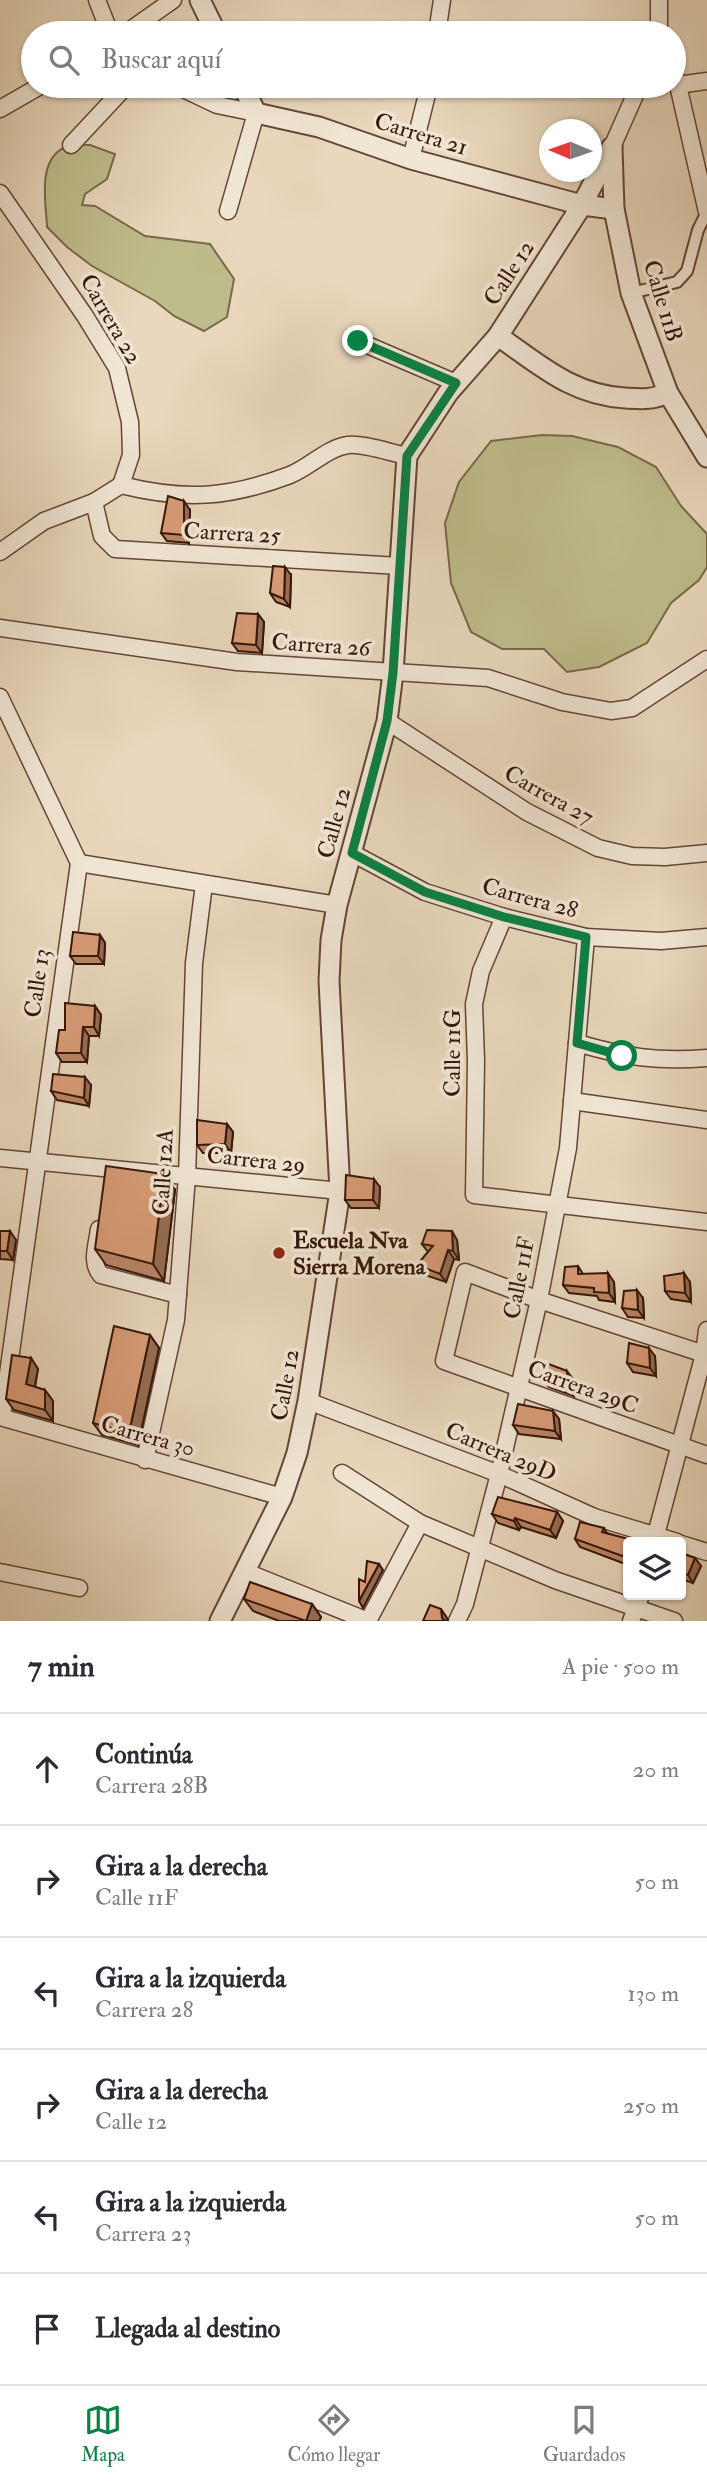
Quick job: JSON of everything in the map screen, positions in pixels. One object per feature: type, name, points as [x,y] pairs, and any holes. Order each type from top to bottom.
[{"type":"street","points":[[97,0],[105,21]]},
{"type":"street","points":[[142,21],[173,0]]},
{"type":"street","points":[[200,0],[210,21]]},
{"type":"street","points":[[439,21],[442,0]]},
{"type":"street","points":[[659,0],[659,21]]},
{"type":"street","points":[[686,80],[707,80]]},
{"type":"street","points":[[0,109],[21,97]]},
{"type":"street","points":[[71,145],[115,98]]},
{"type":"street","name":"Carrera 21","points":[[202,98],[217,105],[319,127],[411,159],[582,205],[614,209]]},
{"type":"street","points":[[228,211],[256,113],[249,98]]},
{"type":"street","points":[[411,159],[426,98]]},
{"type":"street","name":"Calle 12","points":[[220,1621],[282,1497],[297,1453],[308,1401],[340,1191],[329,981],[331,940],[337,905],[387,721],[393,673],[407,456],[456,383],[498,336],[582,205],[634,98]]},
{"type":"street","points":[[631,293],[677,282],[687,271],[698,230],[707,212],[680,98]]},
{"type":"street","name":"Calle 11B","points":[[612,147],[614,209],[631,293],[668,393],[707,457]]},
{"type":"street","name":"Carrera 22","points":[[0,193],[85,316],[117,368],[130,422],[131,455],[121,485]]},
{"type":"street","points":[[498,336],[565,383],[603,397],[652,399],[668,393]]},
{"type":"street","points":[[358,341],[456,383]]},
{"type":"street","points":[[0,552],[44,521],[94,502],[121,485],[154,494],[225,495],[292,474],[340,447],[351,444],[407,456]]},
{"type":"street","name":"Carrera 25","points":[[94,502],[102,536],[115,549],[399,566]]},
{"type":"street","name":"Carrera 26","points":[[0,628],[237,662],[488,678],[562,702],[611,711],[632,708],[707,659]]},
{"type":"street","points":[[0,697],[79,863],[337,905]]},
{"type":"street","name":"Carrera 27","points":[[387,721],[527,812],[598,849],[632,856],[665,857],[707,853]]},
{"type":"street","name":"Carrera 28","points":[[352,853],[425,892],[504,917],[586,937],[661,941],[707,937]]},
{"type":"street","name":"Calle 13","points":[[1,1417],[79,863]]},
{"type":"street","name":"Calle 12A","points":[[145,1460],[176,1320],[187,1176],[194,963],[204,884]]},
{"type":"street","name":"Calle 11G","points":[[504,917],[481,971],[474,1004],[474,1195],[556,1205]]},
{"type":"street","name":"Calle 11F","points":[[457,1621],[465,1604],[499,1474],[539,1300],[568,1149],[586,937]]},
{"type":"street","points":[[577,1043],[622,1056],[668,1061],[707,1058]]},
{"type":"street","points":[[572,1101],[707,1120]]},
{"type":"street","name":"Carrera 29","points":[[0,1158],[36,1161],[106,1175],[187,1176],[340,1191]]},
{"type":"street","points":[[556,1205],[707,1222]]},
{"type":"street","points":[[102,1208],[95,1260],[96,1269],[101,1275],[178,1295]]},
{"type":"street","name":"Carrera 29C","points":[[539,1300],[465,1272],[444,1361],[707,1455]]},
{"type":"street","points":[[539,1300],[706,1354]]},
{"type":"street","points":[[656,1537],[706,1354],[707,1331]]},
{"type":"street","name":"Carrera 29D","points":[[308,1401],[499,1474],[594,1517],[649,1537]]},
{"type":"street","name":"Carrera 30","points":[[1,1417],[282,1497]]},
{"type":"street","points":[[342,1473],[420,1523],[555,1580],[674,1621]]},
{"type":"street","points":[[246,1572],[368,1621],[420,1523]]},
{"type":"street","name":"Carrera 29D","points":[[686,1545],[707,1552]]},
{"type":"street","points":[[0,1572],[79,1588]]},
{"type":"shaded area","points":[[90,145],[115,154],[107,179],[85,194],[82,205],[95,206],[145,236],[210,244],[234,279],[227,317],[204,331],[174,316],[155,301],[92,266],[47,227],[45,181],[51,160],[68,146]]},
{"type":"shaded area","points":[[542,435],[572,436],[618,447],[656,467],[681,506],[707,534],[707,567],[699,580],[671,603],[647,643],[599,667],[567,672],[544,649],[502,649],[471,632],[451,583],[445,523],[459,482],[491,441]]},
{"type":"building","points":[[168,496],[184,501],[184,535],[161,533]]},
{"type":"building","points":[[273,566],[285,567],[284,599],[270,593]]},
{"type":"building","points":[[237,613],[258,614],[256,645],[232,643]]},
{"type":"building","points":[[73,932],[100,935],[98,956],[70,956]]},
{"type":"building","points":[[65,1003],[95,1006],[94,1027],[83,1027],[81,1053],[56,1053],[59,1030],[65,1030]]},
{"type":"building","points":[[53,1074],[85,1077],[84,1098],[51,1091]]},
{"type":"building","points":[[197,1120],[227,1124],[225,1144],[197,1145]]},
{"type":"building","points":[[106,1166],[164,1174],[153,1264],[95,1249]]},
{"type":"building","points":[[346,1175],[374,1179],[373,1200],[345,1200]]},
{"type":"building","points":[[427,1230],[452,1231],[453,1251],[448,1250],[440,1274],[417,1265],[433,1246],[422,1244]]},
{"type":"building","points":[[0,1231],[10,1231],[7,1251],[0,1251]]},
{"type":"building","points":[[578,1266],[578,1274],[608,1273],[609,1293],[594,1292],[594,1288],[563,1285],[565,1267]]},
{"type":"building","points":[[684,1273],[685,1293],[665,1291],[664,1276]]},
{"type":"building","points":[[637,1290],[638,1310],[622,1308],[624,1291]]},
{"type":"building","points":[[114,1326],[150,1335],[129,1433],[93,1423]]},
{"type":"building","points":[[629,1343],[649,1348],[650,1368],[627,1363]]},
{"type":"building","points":[[12,1355],[31,1358],[26,1384],[45,1390],[45,1410],[6,1399]]},
{"type":"building","points":[[546,1363],[567,1371],[568,1388],[543,1379]]},
{"type":"building","points":[[518,1404],[553,1411],[555,1431],[513,1425]]},
{"type":"building","points":[[498,1497],[557,1512],[550,1530],[515,1518],[514,1521],[492,1514]]},
{"type":"building","points":[[580,1522],[604,1528],[602,1532],[623,1538],[623,1556],[575,1539]]},
{"type":"building","points":[[686,1555],[695,1558],[686,1574]]},
{"type":"building","points":[[367,1561],[379,1564],[359,1601],[359,1579],[365,1582]]},
{"type":"building","points":[[250,1582],[312,1604],[306,1621],[244,1599]]},
{"type":"building","points":[[430,1605],[441,1609],[445,1621],[423,1621]]},
{"type":"place","name":"Escuela Nva Sierra Morena","points":[[279,1253]]},
{"type":"route","points":[[358,341],[456,383],[407,456],[393,673],[387,721],[352,853],[425,892],[504,917],[586,937],[577,1043],[622,1056]]}]
